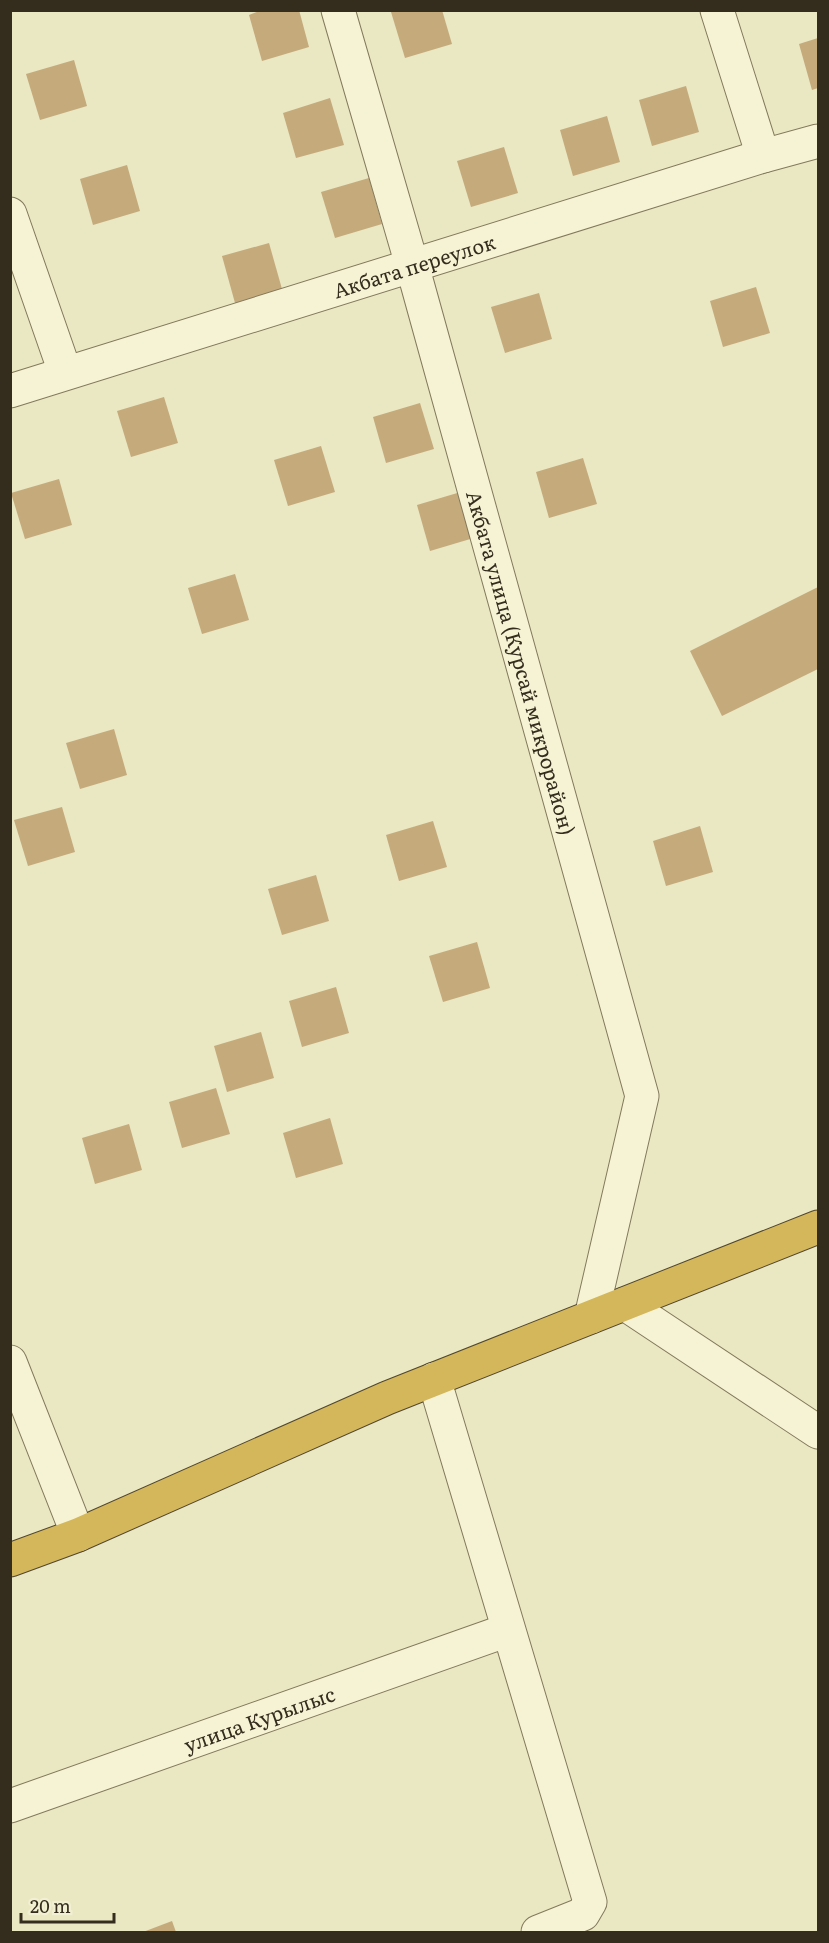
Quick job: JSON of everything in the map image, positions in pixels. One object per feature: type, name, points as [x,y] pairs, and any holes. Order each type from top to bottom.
[{"type":"highway","points":[[10,1560],[78,1535],[434,1379],[819,1227]]},
{"type":"street","name":"Акбата улица (Курсай микрорайон)","points":[[338,10],[412,265],[642,1096],[591,1317]]},
{"type":"street","points":[[717,10],[763,156]]},
{"type":"street","name":"Акбата переулок","points":[[10,391],[763,156],[819,141]]},
{"type":"street","points":[[10,214],[65,372]]},
{"type":"street","points":[[625,1304],[819,1432]]},
{"type":"street","points":[[10,1362],[78,1535]]},
{"type":"street","points":[[434,1379],[590,1902],[583,1914],[538,1932]]},
{"type":"street","name":"улица Курылыс","points":[[10,1806],[508,1630]]},
{"type":"building","points":[[262,10],[299,10],[309,47],[262,61],[249,15]]},
{"type":"building","points":[[396,10],[442,10],[452,44],[405,58],[391,12]]},
{"type":"building","points":[[818,38],[818,88],[812,90],[799,44]]},
{"type":"building","points":[[74,60],[87,106],[40,120],[26,74]]},
{"type":"building","points":[[686,86],[699,132],[652,146],[639,100]]},
{"type":"building","points":[[330,98],[344,145],[296,158],[283,113]]},
{"type":"building","points":[[607,116],[620,162],[573,176],[560,130]]},
{"type":"building","points":[[504,147],[518,193],[471,207],[457,161]]},
{"type":"building","points":[[127,165],[140,211],[93,225],[80,179]]},
{"type":"building","points":[[369,178],[382,224],[335,238],[321,192]]},
{"type":"building","points":[[269,243],[282,289],[235,303],[222,256]]},
{"type":"building","points":[[756,287],[770,333],[723,347],[710,301]]},
{"type":"building","points":[[539,293],[552,339],[505,353],[491,307]]},
{"type":"building","points":[[164,397],[178,443],[131,457],[117,411]]},
{"type":"building","points":[[420,403],[434,449],[386,463],[373,417]]},
{"type":"building","points":[[321,446],[335,492],[288,506],[274,460]]},
{"type":"building","points":[[583,458],[597,504],[549,518],[536,472]]},
{"type":"building","points":[[59,479],[72,525],[25,539],[11,493]]},
{"type":"building","points":[[464,491],[477,537],[430,551],[417,505]]},
{"type":"building","points":[[235,574],[249,620],[202,634],[188,588]]},
{"type":"building","points":[[818,587],[818,669],[722,716],[690,651]]},
{"type":"building","points":[[114,729],[127,775],[80,789],[66,743]]},
{"type":"building","points":[[62,807],[75,852],[28,866],[14,820]]},
{"type":"building","points":[[433,821],[447,867],[399,881],[386,835]]},
{"type":"building","points":[[700,826],[713,872],[666,886],[653,841]]},
{"type":"building","points":[[316,875],[329,921],[282,935],[268,889]]},
{"type":"building","points":[[477,942],[490,988],[443,1002],[429,956]]},
{"type":"building","points":[[336,987],[349,1033],[302,1047],[289,1001]]},
{"type":"building","points":[[261,1032],[274,1078],[227,1092],[214,1046]]},
{"type":"building","points":[[216,1088],[230,1134],[182,1148],[169,1102]]},
{"type":"building","points":[[330,1118],[343,1164],[296,1178],[283,1133]]},
{"type":"building","points":[[129,1124],[142,1170],[95,1184],[82,1138]]},
{"type":"building","points":[[172,1921],[176,1932],[143,1932]]}]
